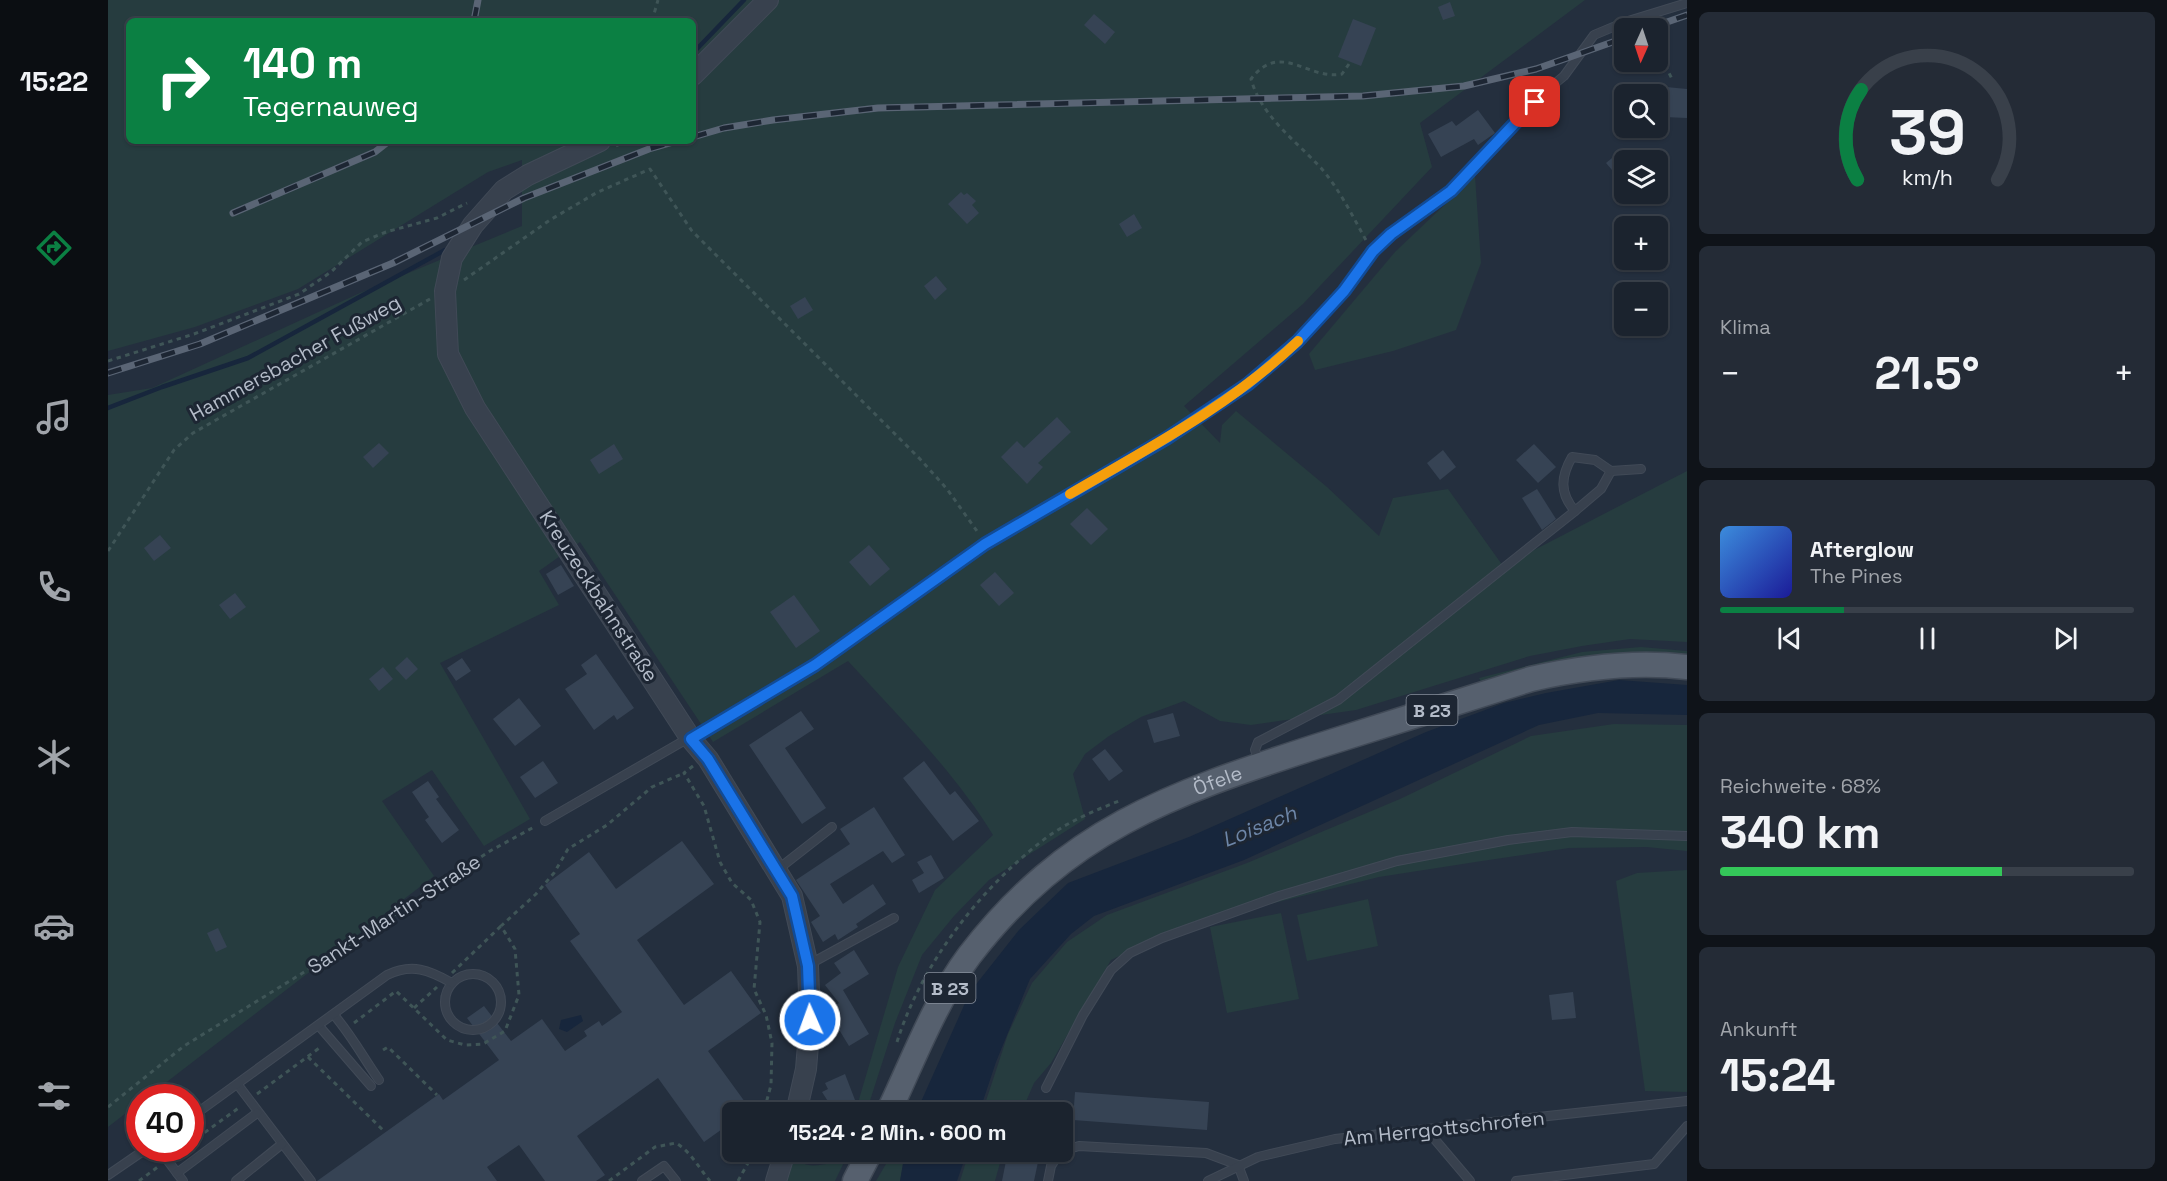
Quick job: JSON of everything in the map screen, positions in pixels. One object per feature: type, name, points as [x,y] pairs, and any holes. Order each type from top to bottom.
[{"type":"main road","name":"Öfele","points":[[893,1102],[932,1018],[968,958],[1007,910],[1078,848],[1123,820],[1184,791],[1531,679],[1573,670],[1620,664],[1687,667]]},
{"type":"main road","points":[[855,1181],[865,1162]]},
{"type":"street","points":[[696,72],[768,0]]},
{"type":"street","name":"Kreuzeckbahnstraße","points":[[603,146],[528,175],[491,203],[473,225],[452,258],[453,287],[448,354],[475,408],[691,739],[707,757],[792,896],[808,966],[810,1020],[807,1059],[798,1102]]},
{"type":"street","points":[[776,1181],[782,1162]]},
{"type":"lane","points":[[545,820],[691,739],[815,665],[985,544],[1167,438],[1248,384],[1297,342],[1344,291],[1373,251],[1391,234],[1451,191],[1475,169],[1539,98],[1564,76],[1593,35],[1625,22],[1687,3]]},
{"type":"lane","points":[[1575,511],[1565,500],[1563,472],[1572,457],[1595,460],[1611,471],[1641,469]]},
{"type":"lane","points":[[1260,765],[1255,750],[1258,742],[1338,700],[1575,511],[1601,489],[1611,471]]},
{"type":"lane","points":[[777,870],[832,826]]},
{"type":"lane","points":[[1046,1088],[1083,1015],[1112,970],[1130,953],[1162,938],[1279,896],[1397,861],[1508,840],[1572,832],[1687,836]]},
{"type":"lane","points":[[808,966],[894,918]]},
{"type":"lane","points":[[204,1108],[387,975],[403,968],[421,968],[449,981],[469,974],[488,978],[500,992],[501,1002],[495,1019],[489,1025],[471,1030],[455,1023],[446,1008],[445,999],[449,981]]},
{"type":"lane","points":[[334,1015],[359,1046],[360,1055],[379,1080]]},
{"type":"lane","points":[[320,1026],[371,1086]]},
{"type":"lane","points":[[238,1085],[257,1113],[311,1181]]},
{"type":"lane","name":"Am Herrgottschrofen","points":[[1208,1181],[1258,1157],[1335,1139],[1687,1101]]},
{"type":"lane","points":[[177,1173],[257,1113]]},
{"type":"lane","points":[[1516,1181],[1654,1164],[1687,1126]]},
{"type":"lane","points":[[1426,1129],[1470,1181]]},
{"type":"lane","points":[[236,1181],[282,1144]]},
{"type":"lane","points":[[1073,1148],[1079,1146],[1206,1153],[1238,1165],[1244,1181]]},
{"type":"lane","points":[[108,1175],[127,1162]]},
{"type":"lane","points":[[169,1162],[183,1181]]},
{"type":"lane","points":[[1048,1181],[1054,1162]]},
{"type":"lane","points":[[642,1181],[655,1178],[664,1166],[676,1181]]},
{"type":"path","points":[[653,18],[658,0]]},
{"type":"path","points":[[1349,64],[1341,74],[1330,76],[1296,63],[1275,62],[1260,68],[1251,79],[1256,98],[1321,169],[1344,200],[1373,251]]},
{"type":"path","points":[[1668,72],[1672,81]]},
{"type":"path","name":"Hammersbacher Fußweg","points":[[108,551],[174,450],[193,433],[453,287],[596,194],[650,169],[692,231],[920,459],[952,497],[985,544]]},
{"type":"path","points":[[108,361],[194,334],[299,294],[331,272],[362,242],[386,232],[437,218],[477,199]]},
{"type":"path","points":[[453,287],[463,273]]},
{"type":"path","points":[[707,757],[684,773],[704,806],[720,862],[732,883],[751,900],[760,922],[754,989],[766,1015],[772,1043],[771,1085],[766,1102]]},
{"type":"path","points":[[895,1049],[905,1018],[938,953],[999,880],[1043,840],[1088,813],[1121,800]]},
{"type":"path","name":"Sankt-Martin-Straße","points":[[108,1107],[184,1046],[379,927],[418,897],[490,851],[545,820]]},
{"type":"path","points":[[414,1008],[449,981],[501,926]]},
{"type":"path","points":[[383,1050],[388,1047],[437,1095]]},
{"type":"path","points":[[308,1057],[385,1132]]},
{"type":"path","points":[[738,1181],[748,1162]]},
{"type":"green space","points":[[108,0],[1585,0],[1420,123],[1432,167],[1303,304],[1184,406],[1220,443],[1222,425],[1236,411],[1327,487],[1379,536],[1393,498],[1448,489],[1503,566],[1687,471],[1687,642],[1630,639],[1582,646],[1530,656],[1356,710],[1251,725],[1220,721],[1184,701],[1141,717],[1085,754],[1073,774],[1085,819],[989,880],[954,916],[922,955],[895,1023],[870,1102],[858,1102],[898,967],[935,890],[993,835],[978,811],[943,766],[848,661],[713,742],[580,542],[539,571],[559,605],[440,663],[530,819],[484,846],[432,770],[382,801],[434,876],[164,1084],[126,1084],[126,1113],[108,1127],[108,395],[152,388],[360,293],[522,226],[522,160],[488,172],[298,289],[195,327],[108,351]]},
{"type":"green space","points":[[1475,176],[1481,263],[1456,330],[1393,351],[1315,370],[1309,354],[1395,252]]},
{"type":"green space","points":[[1641,647],[1687,651],[1687,658],[1483,685],[1479,678],[1582,652]]},
{"type":"green space","points":[[1614,724],[1687,725],[1687,851],[1647,847],[1569,848],[1379,877],[1181,926],[1111,960],[1051,1063],[1034,1083],[1026,1102],[986,1102],[1008,1034],[1032,983],[1067,942],[1107,915],[1247,863],[1400,799],[1531,736]]},
{"type":"green space","points":[[1687,870],[1687,1092],[1645,1091],[1616,881],[1637,873]]},
{"type":"green space","points":[[1368,899],[1378,946],[1307,961],[1297,915]]},
{"type":"green space","points":[[1281,913],[1299,999],[1227,1013],[1210,927]]},
{"type":"green space","points":[[781,1162],[800,1162],[812,1165],[844,1162],[835,1181],[775,1181]]},
{"type":"green space","points":[[887,1162],[903,1162],[900,1181],[876,1181]]},
{"type":"green space","points":[[966,1162],[1000,1162],[995,1181],[960,1181]]},
{"type":"water","name":"Loisach","points":[[1619,680],[1687,685],[1687,715],[1598,713],[1539,725],[1244,860],[1094,916],[1071,934],[1030,979],[996,1062],[983,1102],[921,1102],[970,992],[1019,930],[1068,883],[1189,837],[1426,732],[1504,703]]},
{"type":"water","points":[[581,1015],[583,1021],[567,1032],[559,1029],[561,1020]]},
{"type":"water","points":[[903,1162],[964,1162],[957,1181],[900,1181]]},
{"type":"building","points":[[1450,2],[1455,16],[1443,20],[1438,7]]},
{"type":"building","points":[[1094,14],[1115,32],[1105,44],[1084,25]]},
{"type":"building","points":[[1353,19],[1376,28],[1361,66],[1338,57]]},
{"type":"building","points":[[1668,87],[1687,89],[1687,118],[1668,117]]},
{"type":"building","points":[[1478,110],[1495,133],[1478,145],[1474,139],[1441,157],[1428,134],[1452,121],[1456,126]]},
{"type":"building","points":[[1614,156],[1614,172],[1606,163]]},
{"type":"building","points":[[961,192],[964,195],[967,193],[976,201],[972,205],[979,213],[967,224],[948,204]]},
{"type":"building","points":[[1134,214],[1142,228],[1127,237],[1119,224]]},
{"type":"building","points":[[936,276],[947,289],[935,300],[924,286]]},
{"type":"building","points":[[805,297],[813,310],[798,319],[790,306]]},
{"type":"building","points":[[1057,417],[1071,432],[1038,463],[1043,467],[1027,484],[1001,457],[1017,441],[1024,448]]},
{"type":"building","points":[[379,443],[389,453],[373,468],[363,457]]},
{"type":"building","points":[[614,444],[623,459],[599,474],[590,460]]},
{"type":"building","points":[[1534,444],[1556,467],[1538,483],[1516,460]]},
{"type":"building","points":[[1443,450],[1456,467],[1440,480],[1427,463]]},
{"type":"building","points":[[1537,489],[1556,519],[1542,530],[1522,498]]},
{"type":"building","points":[[1087,508],[1108,529],[1091,545],[1070,524]]},
{"type":"building","points":[[160,535],[171,548],[154,561],[144,548]]},
{"type":"building","points":[[869,545],[890,569],[870,586],[849,562]]},
{"type":"building","points":[[561,565],[574,586],[558,595],[546,574]]},
{"type":"building","points":[[995,572],[1014,593],[999,606],[980,585]]},
{"type":"building","points":[[235,593],[246,607],[230,619],[219,605]]},
{"type":"building","points":[[794,595],[820,631],[796,648],[770,612]]},
{"type":"building","points":[[596,654],[634,708],[617,720],[614,715],[594,730],[565,689],[587,674],[581,665]]},
{"type":"building","points":[[407,657],[418,669],[406,680],[395,668]]},
{"type":"building","points":[[462,658],[471,671],[456,681],[447,668]]},
{"type":"building","points":[[383,667],[393,679],[379,691],[369,679]]},
{"type":"building","points":[[519,698],[541,726],[515,746],[493,719]]},
{"type":"building","points":[[801,711],[814,729],[785,748],[826,808],[802,824],[749,745]]},
{"type":"building","points":[[1173,713],[1180,736],[1154,743],[1147,720]]},
{"type":"building","points":[[1105,749],[1123,771],[1109,781],[1092,759]]},
{"type":"building","points":[[543,761],[558,783],[535,798],[520,777]]},
{"type":"building","points":[[924,761],[950,795],[955,791],[979,821],[953,841],[903,778]]},
{"type":"building","points":[[428,781],[439,797],[436,799],[459,830],[442,843],[425,820],[429,817],[412,792]]},
{"type":"building","points":[[874,807],[905,855],[892,863],[883,851],[830,884],[843,904],[873,884],[886,904],[856,924],[858,927],[838,940],[835,934],[823,942],[811,922],[820,916],[796,880],[850,844],[840,829]]},
{"type":"building","points":[[682,841],[714,884],[637,940],[684,1005],[731,971],[761,1013],[708,1051],[745,1102],[722,1102],[722,1129],[704,1142],[658,1078],[577,1136],[605,1175],[596,1181],[545,1181],[519,1145],[487,1167],[497,1181],[317,1181],[439,1094],[443,1100],[499,1060],[467,1018],[484,1006],[511,1041],[542,1019],[565,1051],[587,1036],[584,1031],[599,1021],[602,1026],[622,1012],[570,941],[580,934],[545,885],[589,852],[616,889]]},
{"type":"building","points":[[931,855],[944,878],[919,893],[912,880],[924,873],[917,862]]},
{"type":"building","points":[[218,928],[227,947],[216,952],[207,933]]},
{"type":"building","points":[[854,950],[869,974],[843,990],[869,1034],[849,1046],[827,1010],[839,1003],[825,985],[841,973],[834,963]]},
{"type":"building","points":[[1573,992],[1576,1018],[1552,1020],[1549,995]]},
{"type":"building","points":[[845,1074],[855,1100],[828,1102],[822,1092],[828,1089],[825,1083]]},
{"type":"building","points":[[1075,1092],[1209,1102],[1207,1130],[1073,1120]]},
{"type":"building","points":[[1006,1162],[1038,1162],[1034,1181],[1002,1181]]},
{"type":"waterway","points":[[696,50],[744,0]]},
{"type":"waterway","points":[[108,408],[248,358],[445,250]]},
{"type":"railway","points":[[475,18],[478,0]]},
{"type":"railway","points":[[1668,22],[1687,15]]},
{"type":"railway","points":[[696,136],[724,128],[773,120],[878,108],[1363,96],[1464,86],[1536,69],[1614,42]]},
{"type":"railway","points":[[233,213],[375,152],[385,144]]},
{"type":"railway","points":[[108,373],[200,344],[393,263],[524,198],[666,144]]},
{"type":"slow traffic","points":[[1070,494],[1207,413],[1248,384],[1298,341]]},
{"type":"route","points":[[810,1020],[808,966],[792,896],[708,759],[691,739],[815,665],[869,629],[985,544],[1167,438],[1248,384],[1297,342],[1344,291],[1373,251],[1391,234],[1451,191],[1475,169],[1535,102]]}]
